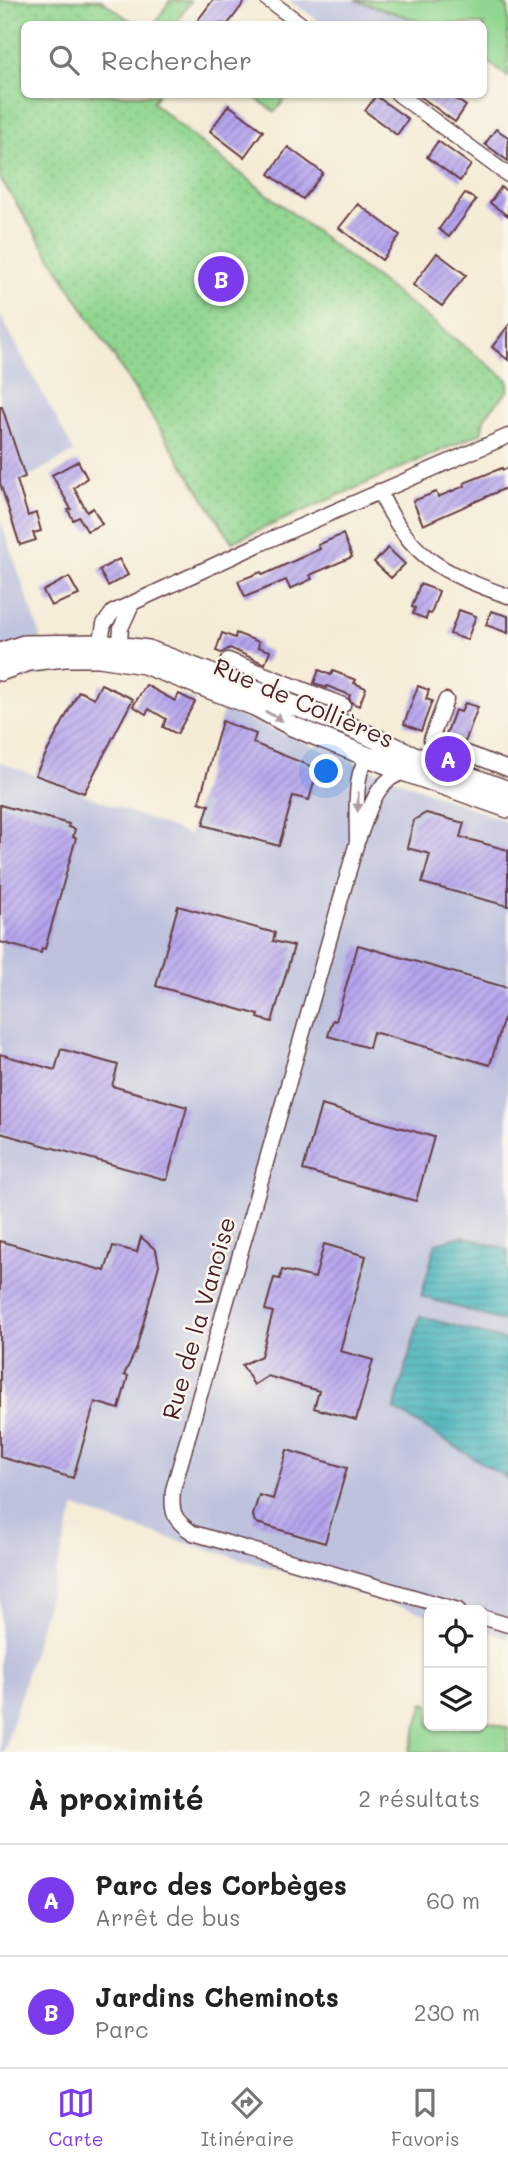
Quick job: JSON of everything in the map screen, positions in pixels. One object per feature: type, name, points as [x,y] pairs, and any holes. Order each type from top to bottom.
[{"type":"main road","points":[[0,653],[24,645],[109,652]]},
{"type":"main road","name":"Rue de Collières","points":[[109,652],[148,650],[284,692],[348,726],[410,764],[508,808]]},
{"type":"main road","points":[[0,671],[36,660],[109,652]]},
{"type":"main road","name":"Rue de Collières","points":[[109,652],[198,683],[255,706],[292,726],[372,758],[475,779],[508,791]]},
{"type":"street","points":[[268,0],[297,21]]},
{"type":"street","points":[[403,98],[508,175]]},
{"type":"street","points":[[109,652],[104,624],[113,612],[379,491],[508,436]]},
{"type":"street","points":[[379,491],[403,535],[439,568],[460,579],[508,596]]},
{"type":"street","points":[[109,652],[132,604]]},
{"type":"street","name":"Rue de Collières","points":[[228,660],[284,692],[343,705]]},
{"type":"street","name":"Rue de Collières","points":[[446,700],[431,739],[508,769]]},
{"type":"street","name":"Rue de la Vanoise","points":[[357,842],[358,783],[365,762],[372,758]]},
{"type":"street","points":[[475,779],[483,760]]},
{"type":"street","name":"Rue de la Vanoise","points":[[410,764],[386,780],[372,800],[357,842],[173,1489],[172,1506],[178,1524],[193,1533],[441,1605]]},
{"type":"street","points":[[487,1619],[508,1625]]},
{"type":"shaded area","points":[[289,0],[508,0],[508,77],[487,61],[487,21],[319,21]]},
{"type":"shaded area","points":[[0,314],[74,452],[0,492]]},
{"type":"shaded area","points":[[0,519],[39,631],[46,674],[0,684]]},
{"type":"shaded area","points":[[223,710],[508,822],[508,1638],[487,1632],[487,1605],[424,1605],[424,1614],[129,1526],[75,1507],[4,1752],[0,1752],[0,762],[189,835]]},
{"type":"green space","points":[[0,0],[101,0],[131,21],[21,21],[21,98],[155,98],[152,102],[191,135],[508,380],[508,391],[485,416],[481,433],[232,542],[0,178]]},
{"type":"green space","points":[[170,0],[191,1],[177,21],[157,21]]},
{"type":"green space","points":[[355,0],[498,0],[508,8],[508,77],[487,61],[487,21],[419,21]]},
{"type":"green space","points":[[255,98],[286,98],[275,112]]},
{"type":"green space","points":[[424,1703],[424,1731],[487,1731],[487,1722],[508,1728],[508,1752],[409,1752]]},
{"type":"water","points":[[462,1236],[508,1250],[508,1323],[421,1296],[436,1243]]},
{"type":"water","points":[[420,1316],[508,1341],[508,1479],[394,1409]]},
{"type":"building","points":[[213,0],[246,0],[230,21],[197,21]]},
{"type":"building","points":[[375,98],[379,98],[408,119],[397,135],[365,111]]},
{"type":"building","points":[[422,98],[455,98],[466,106],[455,122]]},
{"type":"building","points":[[229,105],[263,131],[244,157],[210,131]]},
{"type":"building","points":[[496,129],[508,137],[508,161],[485,144]]},
{"type":"building","points":[[438,141],[471,165],[460,181],[427,157]]},
{"type":"building","points":[[288,147],[323,173],[303,199],[269,174]]},
{"type":"building","points":[[501,187],[508,192],[508,216],[490,203]]},
{"type":"building","points":[[465,193],[476,200],[449,237],[439,229]]},
{"type":"building","points":[[358,204],[400,235],[382,260],[339,228]]},
{"type":"building","points":[[437,253],[466,275],[442,306],[413,285]]},
{"type":"building","points":[[508,326],[508,360],[492,347]]},
{"type":"building","points":[[0,407],[25,477],[17,480],[28,516],[36,513],[41,531],[33,533],[36,540],[20,545],[0,483]]},
{"type":"building","points":[[78,461],[87,478],[74,488],[87,512],[93,508],[102,524],[87,531],[79,517],[73,520],[68,510],[71,509],[52,475]]},
{"type":"building","points":[[502,468],[508,468],[508,487],[423,525],[413,501],[436,492],[438,497]]},
{"type":"building","points":[[343,534],[352,557],[310,575],[312,579],[290,589],[286,580],[245,597],[238,581],[261,572],[263,575],[320,549],[318,545]]},
{"type":"building","points":[[388,548],[405,564],[391,578],[374,562]]},
{"type":"building","points":[[119,559],[128,575],[108,586],[99,570]]},
{"type":"building","points":[[69,577],[79,595],[51,606],[43,591]]},
{"type":"building","points":[[420,584],[439,591],[431,614],[428,613],[426,619],[413,614],[415,608],[412,607]]},
{"type":"building","points":[[459,610],[476,616],[467,640],[450,634]]},
{"type":"building","points":[[491,611],[508,616],[508,633],[486,625]]},
{"type":"building","points":[[222,633],[235,638],[236,633],[259,642],[258,647],[270,651],[265,664],[230,648],[221,653],[216,651]]},
{"type":"building","points":[[319,670],[331,675],[333,671],[356,680],[354,683],[366,688],[359,706],[352,703],[350,695],[314,683]]},
{"type":"building","points":[[101,684],[133,699],[84,793],[35,775],[79,691],[94,698]]},
{"type":"building","points":[[146,685],[175,701],[179,694],[195,702],[177,734],[163,727],[166,719],[149,709],[146,714],[133,706]]},
{"type":"building","points":[[418,686],[429,690],[426,699],[432,701],[421,731],[404,724]]},
{"type":"building","points":[[465,703],[478,707],[465,742],[446,735],[455,710],[461,712]]},
{"type":"building","points":[[222,721],[256,734],[253,743],[318,769],[309,800],[293,796],[279,846],[203,825],[209,805],[199,802]]},
{"type":"building","points":[[0,805],[69,824],[68,827],[75,829],[73,837],[76,838],[45,949],[42,948],[41,953],[0,942]]},
{"type":"building","points":[[426,813],[464,823],[460,837],[508,850],[508,906],[422,883],[430,854],[407,848],[414,820]]},
{"type":"building","points":[[178,906],[275,933],[273,941],[294,946],[272,1022],[258,1018],[259,1015],[156,986]]},
{"type":"building","points":[[358,945],[508,988],[508,1004],[490,1065],[373,1032],[369,1048],[328,1036],[333,1020],[336,1021]]},
{"type":"building","points":[[61,1049],[118,1065],[112,1086],[187,1107],[167,1180],[0,1133],[0,1054],[55,1070]]},
{"type":"building","points":[[321,1105],[434,1137],[416,1201],[303,1170]]},
{"type":"building","points":[[141,1237],[156,1250],[159,1265],[136,1350],[124,1375],[128,1376],[119,1409],[95,1402],[73,1478],[0,1457],[0,1241],[105,1271],[113,1246],[137,1252]]},
{"type":"building","points":[[324,1244],[366,1256],[340,1351],[373,1360],[356,1420],[314,1408],[319,1391],[268,1376],[254,1385],[242,1365],[261,1356],[273,1312],[265,1310],[274,1278],[280,1279],[282,1270],[315,1278]]},
{"type":"building","points":[[287,1450],[347,1468],[325,1543],[254,1520],[259,1495],[273,1499]]},
{"type":"place","name":"Jardins Cheminots","points":[[221,279]]},
{"type":"place","name":"Parc des Corbèges","points":[[448,759]]}]
